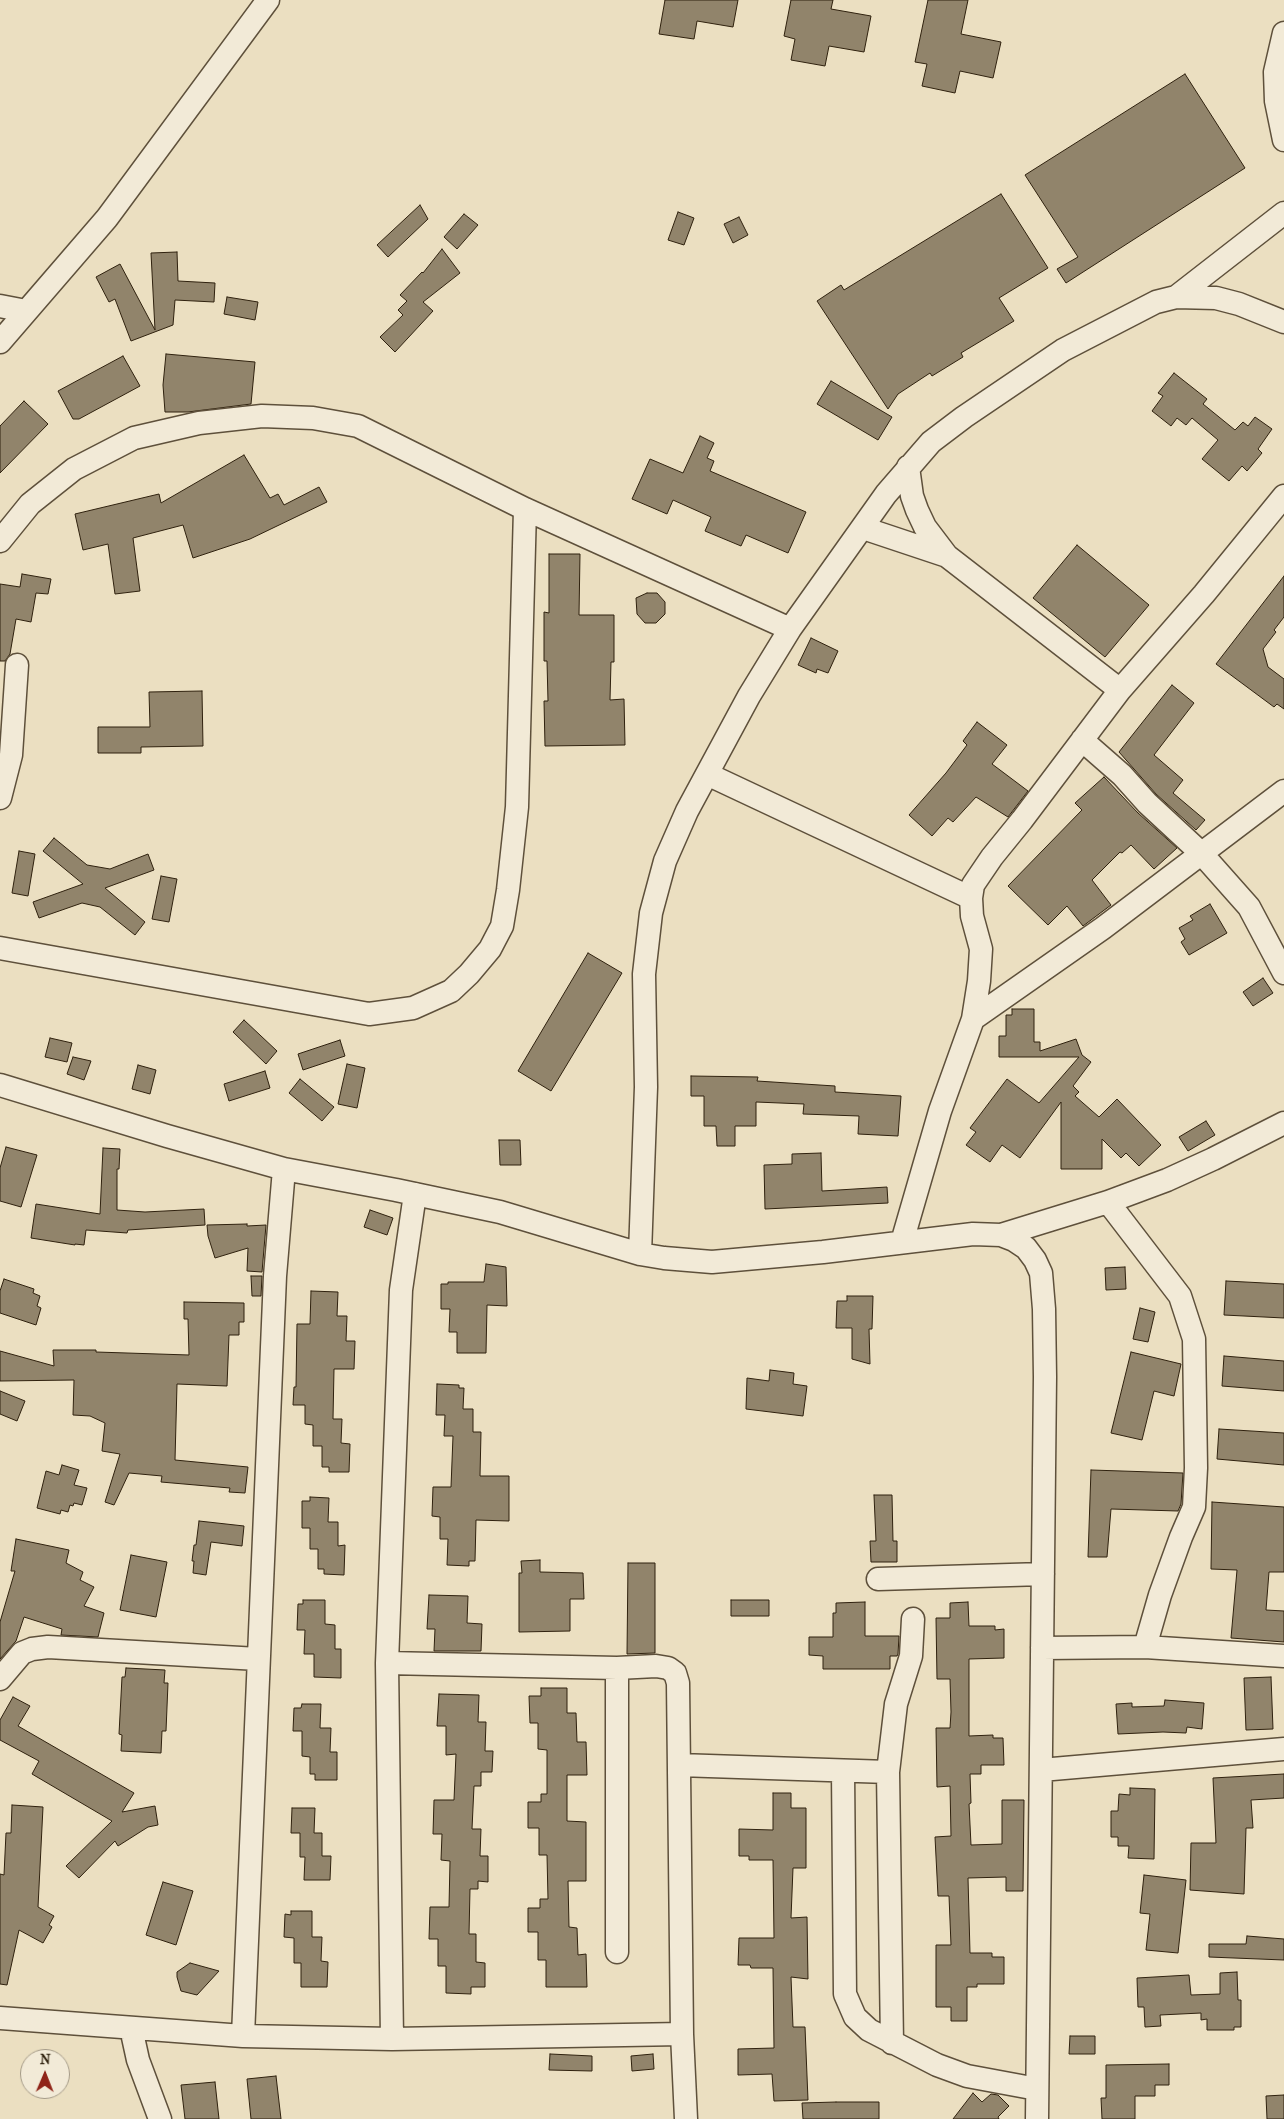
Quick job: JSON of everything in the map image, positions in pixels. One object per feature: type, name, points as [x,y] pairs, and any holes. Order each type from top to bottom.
[{"type":"street","points":[[0,342],[107,218],[268,0]]},
{"type":"street","points":[[1284,33],[1275,72],[1276,101],[1284,140]]},
{"type":"street","points":[[1176,297],[1284,213]]},
{"type":"street","points":[[640,1254],[646,1087],[644,974],[651,913],[665,861],[687,811],[749,696],[790,629],[886,494],[930,442],[1063,350],[1156,302],[1176,297],[1216,298],[1239,304],[1284,322]]},
{"type":"street","points":[[0,306],[26,311]]},
{"type":"street","points":[[0,541],[30,504],[74,469],[134,438],[199,423],[262,416],[313,418],[358,426],[525,509],[790,629]]},
{"type":"street","points":[[908,467],[912,496],[917,510],[925,527],[947,556],[1120,690]]},
{"type":"street","points":[[902,1242],[940,1111],[973,1019],[979,982],[981,950],[972,916],[971,898],[973,885],[980,873],[1120,690],[1204,594],[1284,496]]},
{"type":"street","points":[[0,948],[369,1014],[413,1008],[450,991],[469,974],[490,949],[502,926],[508,890],[516,807],[525,509]]},
{"type":"street","points":[[863,528],[947,556]]},
{"type":"street","points":[[0,798],[11,756],[16,665]]},
{"type":"street","points":[[1082,740],[1122,775],[1147,803],[1202,854],[1249,907],[1284,973]]},
{"type":"street","points":[[707,774],[971,898]]},
{"type":"street","points":[[973,1019],[1103,928],[1284,791]]},
{"type":"street","points":[[0,1084],[167,1136],[284,1169],[500,1212],[640,1254],[712,1262],[974,1234],[1001,1235],[1014,1240],[1026,1248],[1035,1260],[1043,1288],[1045,1377],[1037,2119]]},
{"type":"street","points":[[1001,1235],[1108,1202],[1167,1180],[1214,1159],[1284,1122]]},
{"type":"street","points":[[243,2036],[275,1276],[284,1169]]},
{"type":"street","points":[[392,2038],[387,1663],[401,1290],[415,1194]]},
{"type":"street","points":[[1108,1202],[1180,1296],[1194,1339],[1196,1458],[1194,1507],[1160,1595],[1145,1647]]},
{"type":"street","points":[[878,1579],[1043,1574]]},
{"type":"street","points":[[892,2043],[888,1772],[896,1704],[911,1656],[913,1619]]},
{"type":"street","points":[[0,1679],[22,1653],[32,1649],[48,1647],[258,1659]]},
{"type":"street","points":[[1042,1648],[1145,1647],[1284,1656]]},
{"type":"street","points":[[387,1663],[617,1668],[656,1666],[668,1668],[675,1673],[678,1683],[682,2034],[686,2119]]},
{"type":"street","points":[[617,1668],[617,1952]]},
{"type":"street","points":[[1040,1770],[1284,1749]]},
{"type":"street","points":[[679,1765],[888,1772]]},
{"type":"street","points":[[843,1771],[845,1994],[855,2017],[869,2030],[937,2065],[967,2076],[1037,2089]]},
{"type":"street","points":[[0,2018],[243,2036],[392,2038],[682,2034]]},
{"type":"street","points":[[131,2028],[138,2060],[160,2119]]},
{"type":"building","points":[[665,0],[738,0],[733,27],[697,21],[694,39],[659,34]]},
{"type":"building","points":[[791,0],[833,0],[831,9],[871,16],[864,52],[829,46],[825,66],[791,60],[795,39],[784,36]]},
{"type":"building","points":[[928,0],[968,0],[961,34],[1001,42],[993,78],[960,71],[955,93],[922,86],[927,64],[915,62]]},
{"type":"building","points":[[1185,74],[1245,168],[1066,283],[1057,269],[1078,257],[1025,175]]},
{"type":"building","points":[[1001,194],[1048,268],[999,298],[1014,321],[961,353],[963,357],[932,376],[930,373],[898,394],[888,409],[817,301],[841,285],[844,290]]},
{"type":"building","points":[[420,205],[428,219],[388,257],[377,245]]},
{"type":"building","points":[[678,212],[694,218],[684,245],[668,240]]},
{"type":"building","points":[[464,214],[478,225],[457,249],[444,237]]},
{"type":"building","points":[[739,217],[748,235],[733,243],[724,224]]},
{"type":"building","points":[[442,249],[460,273],[423,302],[433,311],[395,352],[380,337],[403,315],[398,310],[407,301],[400,295],[423,273]]},
{"type":"building","points":[[177,252],[178,281],[215,283],[214,302],[175,300],[173,325],[131,341],[115,299],[109,302],[96,277],[120,264],[155,330],[151,253]]},
{"type":"building","points":[[227,297],[258,302],[255,320],[224,314]]},
{"type":"building","points":[[166,354],[255,362],[251,404],[188,412],[165,412],[163,385]]},
{"type":"building","points":[[123,356],[140,386],[79,419],[73,419],[58,391]]},
{"type":"building","points":[[1174,373],[1207,399],[1203,404],[1235,430],[1243,422],[1248,426],[1255,417],[1272,429],[1258,449],[1262,453],[1247,471],[1242,466],[1229,481],[1202,459],[1218,440],[1192,418],[1186,425],[1177,418],[1171,426],[1152,411],[1163,396],[1158,393]]},
{"type":"building","points":[[831,381],[892,417],[878,440],[817,404]]},
{"type":"building","points":[[24,401],[48,424],[0,473],[0,426]]},
{"type":"building","points":[[700,436],[714,443],[707,458],[714,461],[710,471],[806,512],[788,553],[746,535],[741,546],[705,531],[711,517],[673,500],[667,514],[632,499],[650,459],[683,473]]},
{"type":"building","points":[[244,455],[270,498],[278,494],[284,505],[319,487],[327,502],[250,539],[193,558],[183,525],[133,538],[140,591],[115,594],[108,544],[83,550],[75,514],[159,494],[161,503]]},
{"type":"building","points":[[1077,545],[1149,605],[1105,657],[1033,598]]},
{"type":"building","points":[[549,554],[580,554],[579,615],[614,615],[614,662],[611,662],[610,700],[624,699],[625,745],[545,746],[544,701],[548,701],[547,661],[544,661],[544,612],[549,613]]},
{"type":"building","points":[[22,574],[51,579],[48,594],[36,593],[31,622],[16,619],[10,654],[5,661],[0,661],[0,584],[20,587]]},
{"type":"building","points":[[1284,576],[1284,617],[1274,630],[1276,632],[1263,649],[1268,667],[1284,679],[1284,709],[1277,704],[1274,707],[1216,664]]},
{"type":"building","points":[[647,593],[657,593],[665,602],[665,614],[656,623],[645,623],[637,614],[636,598]]},
{"type":"building","points":[[811,638],[838,651],[828,673],[817,669],[816,673],[798,665]]},
{"type":"building","points":[[1172,685],[1194,703],[1154,755],[1183,780],[1173,793],[1205,820],[1196,830],[1156,794],[1119,752]]},
{"type":"building","points":[[202,691],[203,746],[141,747],[141,753],[98,753],[98,727],[150,727],[149,692]]},
{"type":"building","points":[[977,722],[1007,745],[992,764],[1028,791],[1008,817],[976,797],[953,822],[948,818],[932,836],[909,815],[946,773],[967,745],[963,741]]},
{"type":"building","points":[[1104,777],[1138,813],[1177,848],[1154,869],[1131,845],[1122,853],[1120,852],[1092,880],[1111,905],[1083,926],[1067,906],[1048,925],[1008,886],[1082,810],[1075,803]]},
{"type":"building","points":[[54,838],[87,865],[110,869],[148,854],[154,870],[105,888],[145,922],[135,935],[100,907],[82,903],[39,918],[33,902],[83,884],[43,851]]},
{"type":"building","points":[[19,851],[35,854],[28,896],[12,893]]},
{"type":"building","points":[[161,876],[177,879],[169,922],[152,919]]},
{"type":"building","points":[[1210,904],[1227,933],[1189,955],[1181,942],[1185,939],[1179,928],[1193,920],[1190,916]]},
{"type":"building","points":[[588,953],[622,973],[551,1091],[518,1071]]},
{"type":"building","points":[[1263,978],[1273,993],[1253,1006],[1243,992]]},
{"type":"building","points":[[1012,1009],[1034,1009],[1034,1042],[1040,1042],[1040,1051],[1076,1039],[1082,1055],[1091,1062],[1073,1086],[1079,1092],[1075,1096],[1099,1117],[1117,1099],[1161,1145],[1139,1166],[1126,1153],[1121,1158],[1102,1139],[1102,1169],[1061,1169],[1061,1102],[1020,1158],[1002,1145],[990,1162],[966,1145],[976,1132],[970,1128],[1007,1079],[1039,1103],[1079,1057],[999,1057],[999,1036],[1006,1036],[1006,1015],[1012,1015]]},
{"type":"building","points":[[244,1020],[277,1051],[266,1064],[233,1032]]},
{"type":"building","points":[[50,1038],[72,1043],[67,1062],[45,1057]]},
{"type":"building","points":[[340,1040],[345,1056],[303,1070],[298,1054]]},
{"type":"building","points":[[73,1057],[91,1061],[84,1080],[67,1074]]},
{"type":"building","points":[[347,1064],[365,1068],[357,1108],[338,1104]]},
{"type":"building","points":[[138,1065],[156,1070],[150,1094],[132,1089]]},
{"type":"building","points":[[265,1071],[270,1088],[229,1101],[224,1084]]},
{"type":"building","points":[[691,1076],[758,1077],[757,1081],[835,1086],[835,1092],[901,1096],[898,1136],[858,1134],[859,1116],[803,1114],[804,1104],[756,1102],[756,1126],[735,1126],[735,1146],[717,1146],[716,1126],[704,1126],[704,1096],[691,1096]]},
{"type":"building","points":[[300,1079],[334,1107],[322,1121],[289,1093]]},
{"type":"building","points":[[1206,1121],[1215,1135],[1188,1151],[1179,1137]]},
{"type":"building","points":[[499,1140],[520,1140],[521,1165],[500,1165]]},
{"type":"building","points":[[6,1147],[37,1155],[21,1207],[0,1201],[0,1168]]},
{"type":"building","points":[[103,1148],[120,1149],[119,1169],[117,1169],[117,1210],[145,1212],[204,1209],[205,1225],[128,1230],[127,1233],[86,1230],[84,1245],[31,1238],[36,1204],[100,1214]]},
{"type":"building","points":[[821,1153],[822,1191],[887,1187],[888,1203],[765,1209],[764,1165],[792,1164],[792,1154]]},
{"type":"building","points":[[370,1210],[393,1218],[387,1235],[364,1227]]},
{"type":"building","points":[[247,1224],[247,1226],[266,1225],[262,1272],[247,1271],[248,1248],[215,1258],[208,1236],[207,1225]]},
{"type":"building","points":[[486,1264],[506,1267],[507,1306],[487,1305],[486,1353],[457,1353],[457,1332],[449,1332],[450,1309],[441,1309],[441,1284],[448,1284],[448,1282],[484,1282]]},
{"type":"building","points":[[1125,1267],[1126,1289],[1106,1290],[1105,1268]]},
{"type":"building","points":[[251,1276],[262,1276],[261,1296],[252,1296]]},
{"type":"building","points":[[4,1279],[34,1289],[33,1293],[40,1296],[37,1306],[41,1308],[36,1325],[0,1313],[0,1291]]},
{"type":"building","points":[[1226,1281],[1284,1284],[1284,1318],[1224,1315]]},
{"type":"building","points":[[311,1291],[338,1292],[337,1316],[347,1316],[346,1341],[355,1341],[354,1369],[334,1369],[333,1419],[342,1419],[341,1443],[350,1444],[349,1472],[329,1472],[329,1467],[322,1467],[322,1446],[313,1446],[313,1425],[305,1424],[305,1405],[293,1405],[294,1387],[296,1387],[297,1324],[310,1324]]},
{"type":"building","points":[[847,1296],[873,1296],[872,1329],[869,1329],[870,1364],[852,1359],[852,1328],[836,1328],[837,1301],[847,1301]]},
{"type":"building","points":[[184,1302],[244,1303],[244,1322],[239,1322],[239,1335],[229,1335],[227,1386],[177,1384],[175,1460],[248,1467],[245,1493],[229,1492],[230,1488],[161,1482],[162,1476],[129,1473],[114,1505],[105,1502],[120,1454],[102,1451],[105,1423],[90,1416],[73,1415],[74,1380],[0,1381],[0,1351],[54,1366],[53,1350],[96,1350],[96,1352],[189,1355],[188,1319],[184,1319]]},
{"type":"building","points":[[1140,1308],[1155,1312],[1148,1342],[1133,1339]]},
{"type":"building","points":[[1131,1352],[1181,1364],[1174,1396],[1154,1391],[1142,1440],[1111,1433]]},
{"type":"building","points":[[1224,1356],[1284,1361],[1284,1391],[1222,1386]]},
{"type":"building","points":[[770,1370],[794,1373],[793,1384],[807,1386],[803,1416],[746,1409],[747,1378],[769,1381]]},
{"type":"building","points":[[437,1384],[459,1385],[459,1388],[464,1388],[463,1409],[473,1409],[473,1432],[481,1432],[480,1476],[509,1476],[509,1521],[476,1520],[475,1561],[469,1561],[469,1566],[447,1565],[448,1539],[440,1539],[440,1517],[432,1516],[433,1487],[451,1487],[453,1436],[444,1436],[445,1415],[436,1415]]},
{"type":"building","points":[[0,1391],[25,1401],[17,1421],[0,1414]]},
{"type":"building","points":[[1219,1429],[1284,1433],[1284,1465],[1217,1459]]},
{"type":"building","points":[[62,1465],[79,1470],[74,1485],[87,1488],[82,1505],[74,1503],[73,1506],[70,1505],[68,1512],[61,1510],[60,1514],[37,1508],[46,1471],[59,1475]]},
{"type":"building","points":[[1091,1470],[1183,1473],[1181,1504],[1178,1511],[1111,1509],[1107,1557],[1088,1557]]},
{"type":"building","points":[[874,1495],[892,1495],[893,1541],[897,1541],[897,1562],[871,1562],[870,1541],[876,1541]]},
{"type":"building","points":[[310,1497],[329,1498],[328,1522],[338,1522],[338,1546],[345,1545],[344,1575],[324,1574],[324,1569],[318,1569],[318,1549],[310,1549],[310,1528],[302,1528],[302,1501],[310,1501]]},
{"type":"building","points":[[1212,1502],[1284,1507],[1284,1572],[1269,1572],[1266,1610],[1284,1611],[1284,1642],[1231,1638],[1237,1570],[1211,1569]]},
{"type":"building","points":[[199,1521],[244,1526],[242,1546],[211,1542],[206,1575],[193,1573],[194,1561],[192,1561]]},
{"type":"building","points":[[16,1539],[69,1550],[66,1563],[83,1572],[80,1580],[94,1587],[84,1606],[104,1613],[98,1637],[61,1635],[62,1629],[24,1617],[16,1641],[0,1659],[0,1622],[15,1571],[11,1571]]},
{"type":"building","points":[[131,1555],[167,1562],[156,1617],[120,1610]]},
{"type":"building","points":[[540,1560],[540,1572],[583,1573],[584,1599],[570,1599],[570,1631],[519,1632],[519,1573],[522,1573],[521,1561]]},
{"type":"building","points":[[628,1563],[655,1563],[655,1653],[627,1654]]},
{"type":"building","points":[[429,1595],[468,1596],[467,1623],[482,1624],[481,1651],[434,1651],[435,1629],[427,1629]]},
{"type":"building","points":[[303,1600],[325,1600],[325,1624],[335,1625],[335,1649],[341,1649],[341,1678],[314,1677],[314,1654],[304,1654],[305,1630],[297,1630],[298,1604],[303,1604]]},
{"type":"building","points":[[731,1600],[769,1600],[769,1616],[731,1616]]},
{"type":"building","points":[[865,1602],[865,1636],[899,1636],[898,1654],[897,1656],[890,1656],[890,1669],[823,1669],[823,1656],[809,1655],[809,1637],[833,1637],[833,1613],[836,1613],[836,1603]]},
{"type":"building","points":[[968,1602],[969,1626],[995,1626],[995,1630],[1004,1629],[1004,1658],[969,1659],[969,1736],[993,1735],[993,1738],[1003,1738],[1004,1765],[981,1765],[981,1774],[970,1774],[971,1845],[1002,1844],[1002,1800],[1024,1800],[1023,1891],[1006,1891],[1006,1877],[968,1878],[970,1953],[992,1953],[992,1957],[1004,1957],[1004,1984],[977,1984],[977,1987],[967,1987],[967,2021],[951,2021],[951,2007],[936,2007],[936,1945],[951,1945],[949,1896],[938,1896],[935,1837],[951,1836],[950,1786],[937,1787],[936,1728],[950,1728],[951,1712],[950,1679],[937,1679],[936,1618],[950,1618],[950,1603]]},
{"type":"building","points":[[126,1668],[165,1670],[164,1683],[168,1683],[166,1731],[162,1731],[161,1753],[121,1751],[122,1735],[119,1734],[122,1677],[125,1677]]},
{"type":"building","points":[[1271,1677],[1273,1729],[1246,1730],[1244,1678]]},
{"type":"building","points":[[541,1688],[567,1688],[567,1713],[576,1713],[577,1742],[586,1742],[587,1775],[567,1775],[567,1821],[586,1822],[586,1881],[568,1881],[569,1927],[577,1928],[578,1955],[586,1954],[587,1987],[546,1987],[546,1960],[538,1960],[538,1932],[528,1932],[528,1908],[540,1908],[540,1899],[548,1899],[547,1855],[539,1855],[539,1828],[528,1828],[528,1802],[541,1802],[541,1794],[547,1794],[547,1750],[538,1749],[538,1723],[530,1723],[529,1696],[541,1696]]},
{"type":"building","points":[[439,1694],[479,1695],[478,1722],[486,1722],[485,1751],[493,1751],[492,1772],[481,1772],[481,1786],[474,1786],[472,1829],[481,1829],[480,1856],[488,1856],[488,1882],[478,1881],[478,1889],[470,1889],[469,1934],[476,1934],[476,1962],[485,1963],[485,1987],[471,1987],[471,1994],[446,1993],[446,1966],[438,1966],[438,1939],[429,1939],[430,1907],[449,1907],[450,1861],[441,1860],[442,1834],[433,1834],[434,1800],[454,1800],[456,1754],[446,1755],[446,1726],[437,1726]]},
{"type":"building","points":[[13,1697],[30,1706],[18,1726],[134,1793],[122,1812],[155,1806],[158,1825],[148,1827],[118,1846],[115,1841],[79,1878],[66,1866],[112,1821],[32,1774],[39,1761],[0,1740],[0,1720]]},
{"type":"building","points":[[1165,1700],[1204,1703],[1202,1729],[1187,1727],[1186,1733],[1118,1734],[1116,1704],[1132,1703],[1132,1707],[1164,1706]]},
{"type":"building","points":[[302,1704],[321,1704],[320,1728],[331,1728],[330,1752],[337,1752],[337,1780],[315,1780],[315,1774],[310,1774],[310,1757],[302,1756],[302,1731],[293,1731],[294,1708],[301,1708]]},
{"type":"building","points":[[1284,1774],[1284,1798],[1251,1800],[1253,1828],[1246,1828],[1244,1894],[1190,1890],[1191,1843],[1216,1843],[1213,1778]]},
{"type":"building","points":[[1130,1788],[1155,1789],[1154,1859],[1128,1858],[1129,1846],[1118,1846],[1118,1837],[1111,1837],[1111,1811],[1118,1811],[1119,1794],[1130,1795]]},
{"type":"building","points":[[773,1793],[791,1793],[791,1808],[806,1808],[806,1868],[793,1868],[791,1918],[807,1917],[808,1979],[791,1977],[793,2027],[805,2027],[808,2100],[774,2101],[772,2074],[738,2075],[738,2049],[774,2048],[773,1968],[751,1968],[750,1965],[738,1965],[739,1938],[774,1938],[773,1860],[749,1860],[749,1856],[739,1856],[739,1829],[773,1830]]},
{"type":"building","points":[[12,1805],[43,1807],[38,1907],[54,1916],[49,1925],[52,1927],[43,1943],[19,1930],[7,1985],[0,1984],[0,1874],[4,1875],[6,1833],[11,1833]]},
{"type":"building","points":[[292,1808],[315,1808],[314,1833],[322,1833],[322,1856],[331,1856],[330,1880],[304,1880],[305,1857],[300,1857],[300,1833],[291,1833]]},
{"type":"building","points":[[1144,1875],[1186,1880],[1178,1953],[1146,1950],[1150,1914],[1140,1913]]},
{"type":"building","points":[[163,1882],[193,1891],[176,1945],[146,1935]]},
{"type":"building","points":[[291,1911],[312,1911],[312,1937],[322,1937],[321,1961],[328,1962],[327,1987],[301,1987],[301,1963],[294,1963],[294,1938],[284,1937],[285,1914],[291,1915]]},
{"type":"building","points":[[1247,1936],[1284,1939],[1284,1960],[1209,1957],[1209,1944],[1246,1944]]},
{"type":"building","points":[[190,1963],[219,1971],[197,1995],[181,1991],[177,1977],[177,1972]]},
{"type":"building","points":[[1237,1972],[1238,2000],[1241,2000],[1241,2027],[1234,2027],[1234,2030],[1207,2030],[1207,2019],[1201,2020],[1201,2013],[1160,2015],[1161,2026],[1145,2027],[1144,2007],[1138,2007],[1137,1978],[1189,1975],[1191,1995],[1220,1994],[1220,1973]]},
{"type":"building","points":[[1070,2036],[1095,2036],[1095,2054],[1069,2054]]},
{"type":"building","points":[[550,2054],[592,2056],[592,2071],[549,2070]]},
{"type":"building","points":[[653,2054],[654,2069],[632,2071],[631,2056]]},
{"type":"building","points":[[1169,2064],[1169,2085],[1155,2085],[1155,2096],[1135,2096],[1135,2119],[1102,2119],[1101,2098],[1106,2098],[1106,2065]]},
{"type":"building","points":[[276,2076],[281,2119],[251,2119],[247,2079]]},
{"type":"building","points":[[215,2082],[219,2119],[185,2119],[181,2085]]},
{"type":"building","points":[[973,2093],[982,2102],[991,2094],[998,2095],[1009,2106],[998,2117],[999,2119],[953,2119]]},
{"type":"building","points":[[1284,2095],[1284,2119],[1267,2119],[1266,2096]]},
{"type":"building","points":[[879,2102],[879,2119],[803,2119],[802,2103]]}]
